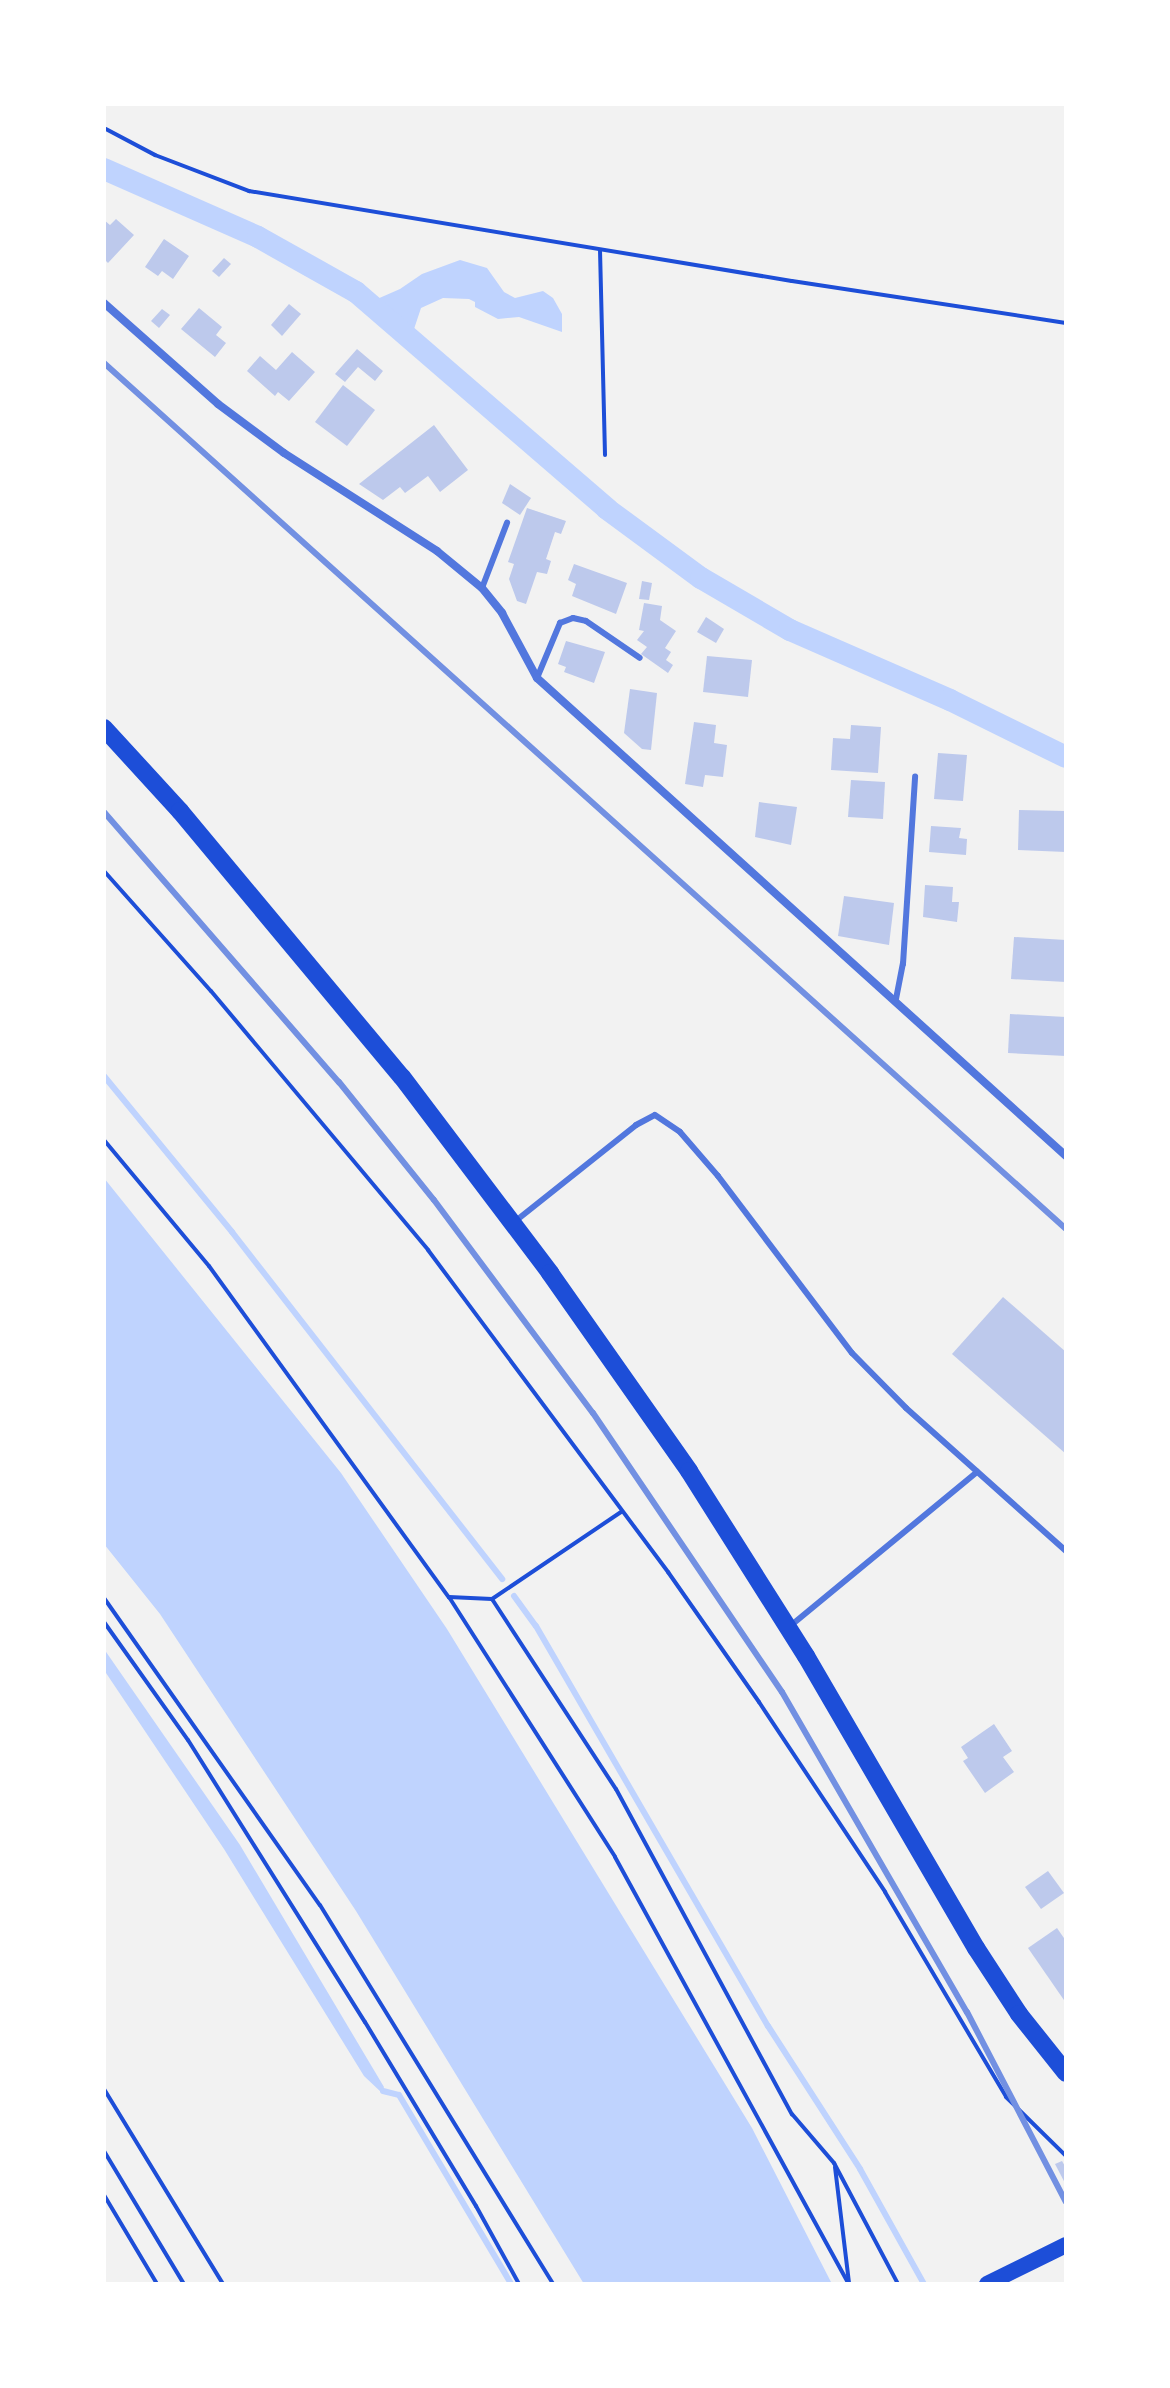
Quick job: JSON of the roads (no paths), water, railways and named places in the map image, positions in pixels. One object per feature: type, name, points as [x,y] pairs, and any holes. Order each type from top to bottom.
[{"type":"main road","points":[[104,728],[180,811],[402,1077],[513,1223],[689,1471],[788,1628],[1019,2014],[1066,2073]]},
{"type":"main road","points":[[987,2284],[1066,2245]]},
{"type":"street","points":[[104,303],[218,404],[284,453],[437,551],[482,588],[502,613],[537,678],[896,999],[1066,1156]]},
{"type":"lane","points":[[482,588],[507,523]]},
{"type":"lane","points":[[537,678],[560,623],[573,618],[586,621],[640,658]]},
{"type":"lane","points":[[896,999],[903,964],[915,776]]},
{"type":"lane","points":[[513,1223],[624,1134],[655,1115],[680,1132],[718,1176],[852,1353],[906,1408],[1066,1551]]},
{"type":"lane","points":[[788,1628],[977,1472]]},
{"type":"water","points":[[460,260],[487,268],[504,292],[515,298],[543,291],[553,298],[562,314],[562,332],[519,317],[498,319],[475,307],[475,302],[469,299],[443,298],[421,308],[411,338],[368,303],[400,289],[422,274]]},
{"type":"water","points":[[104,1178],[341,1473],[447,1629],[752,2128],[832,2284],[584,2284],[356,1911],[160,1614],[104,1544]]},
{"type":"water","points":[[104,1649],[240,1845],[384,2087],[382,2093],[364,2076],[224,1849],[104,1670]]},
{"type":"waterway","points":[[104,169],[258,237],[356,292],[607,509],[701,578],[790,630],[950,700],[1066,757]]},
{"type":"waterway","points":[[104,1076],[232,1232],[502,1579]]},
{"type":"waterway","points":[[514,1596],[536,1626],[768,2026],[860,2169],[924,2284]]},
{"type":"waterway","points":[[383,2091],[399,2095],[511,2284]]},
{"type":"railway","points":[[104,363],[1066,1229]]},
{"type":"railway","points":[[104,812],[339,1082],[434,1200],[593,1413],[782,1692],[967,2012],[1066,2202]]}]
